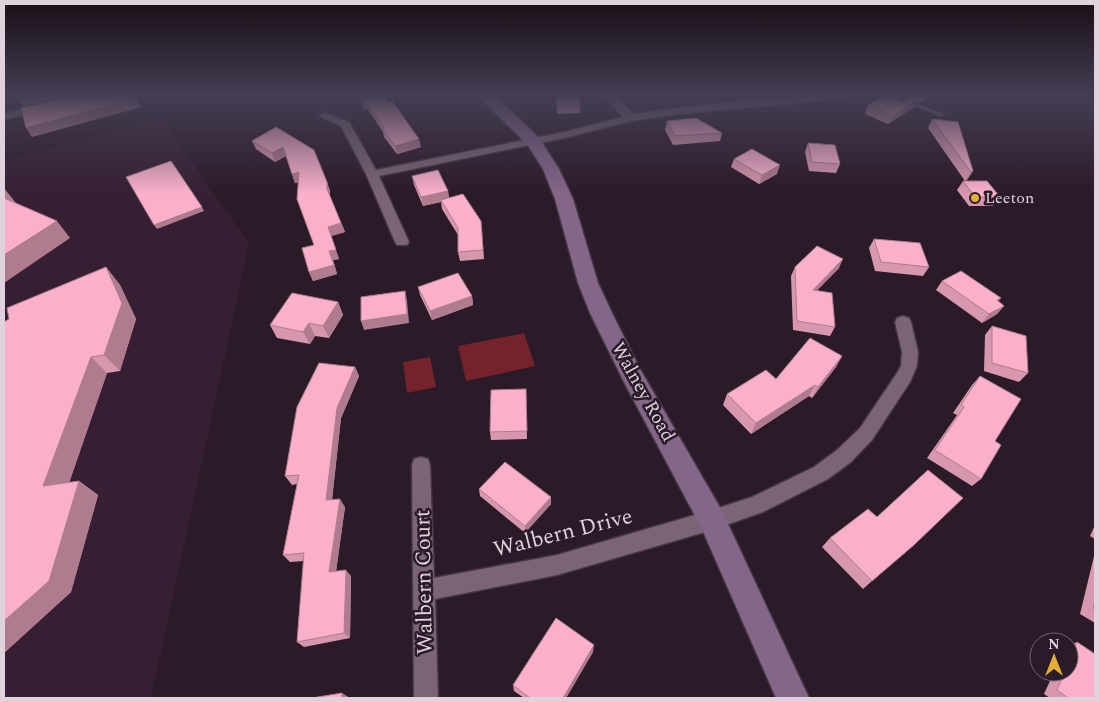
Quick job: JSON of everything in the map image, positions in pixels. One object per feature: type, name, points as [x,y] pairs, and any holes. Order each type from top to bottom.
[{"type":"main road","name":"Walney Road","points":[[521,129],[544,155],[557,181],[588,283],[601,313],[632,375],[712,520],[793,698]]},
{"type":"street","points":[[348,129],[372,174],[402,242]]},
{"type":"street","points":[[372,174],[585,129]]},
{"type":"street","name":"Walbern Drive","points":[[425,590],[556,565],[712,520],[756,505],[821,473],[844,456],[866,434],[904,377],[909,366],[910,352],[902,322]]},
{"type":"street","name":"Walbern Court","points":[[422,465],[426,698]]},
{"type":"shaded area","points":[[122,129],[169,129],[249,244],[151,698],[4,698],[4,161]]},
{"type":"shaded area","points":[[524,333],[535,366],[466,381],[458,346]]},
{"type":"shaded area","points":[[430,357],[436,387],[407,393],[403,362]]},
{"type":"building","points":[[273,129],[279,129],[314,150],[341,223],[328,227],[336,250],[329,251],[334,265],[309,272],[302,248],[314,245],[297,199],[299,172],[292,174],[283,147],[272,153],[252,141]]},
{"type":"building","points":[[382,129],[412,129],[419,139],[395,146]]},
{"type":"building","points":[[671,129],[715,129],[722,133],[675,136]]},
{"type":"building","points":[[939,129],[960,129],[973,171],[971,172]]},
{"type":"building","points":[[808,143],[835,145],[840,164],[812,162]]},
{"type":"building","points":[[752,149],[780,165],[762,175],[734,159]]},
{"type":"building","points":[[171,161],[202,207],[154,225],[126,177]]},
{"type":"building","points":[[438,170],[448,191],[421,197],[412,176]]},
{"type":"building","points":[[963,181],[987,181],[1000,197],[975,197]]},
{"type":"building","points":[[463,194],[481,221],[483,250],[458,252],[458,228],[441,200]]},
{"type":"building","points":[[4,198],[57,221],[4,255]]},
{"type":"building","points":[[874,239],[920,243],[929,267],[881,262]]},
{"type":"building","points":[[817,246],[843,259],[813,290],[832,293],[835,327],[797,321],[795,267]]},
{"type":"building","points":[[106,267],[122,303],[104,355],[91,357],[43,486],[79,481],[49,581],[4,621],[4,322],[9,319],[7,308]]},
{"type":"building","points":[[961,271],[1001,298],[997,300],[1004,306],[989,314],[942,281]]},
{"type":"building","points":[[458,273],[472,296],[430,311],[418,287]]},
{"type":"building","points":[[405,291],[407,314],[361,321],[361,297]]},
{"type":"building","points":[[292,293],[338,302],[323,326],[309,323],[303,332],[270,325]]},
{"type":"building","points":[[992,326],[1026,336],[1028,373],[992,363]]},
{"type":"building","points":[[810,338],[842,356],[818,387],[815,385],[756,423],[727,394],[766,370],[776,379]]},
{"type":"building","points":[[319,363],[355,367],[337,408],[326,500],[340,499],[329,572],[346,570],[344,633],[297,642],[304,553],[283,555],[299,475],[285,476],[297,407]]},
{"type":"building","points":[[980,376],[1021,399],[995,441],[1001,445],[981,479],[935,450],[964,407],[961,405]]},
{"type":"building","points":[[526,389],[527,431],[490,432],[491,390]]},
{"type":"building","points":[[505,462],[551,497],[525,526],[479,489]]},
{"type":"building","points":[[928,470],[963,498],[914,545],[872,581],[830,538],[868,509],[877,517]]},
{"type":"building","points":[[556,618],[594,645],[563,698],[530,698],[513,685]]},
{"type":"building","points":[[1079,643],[1095,654],[1095,698],[1068,698],[1057,690],[1061,682],[1079,682]]},
{"type":"building","points":[[342,693],[342,698],[312,698]]},
{"type":"place","name":"Leeton","points":[[975,198]]}]
